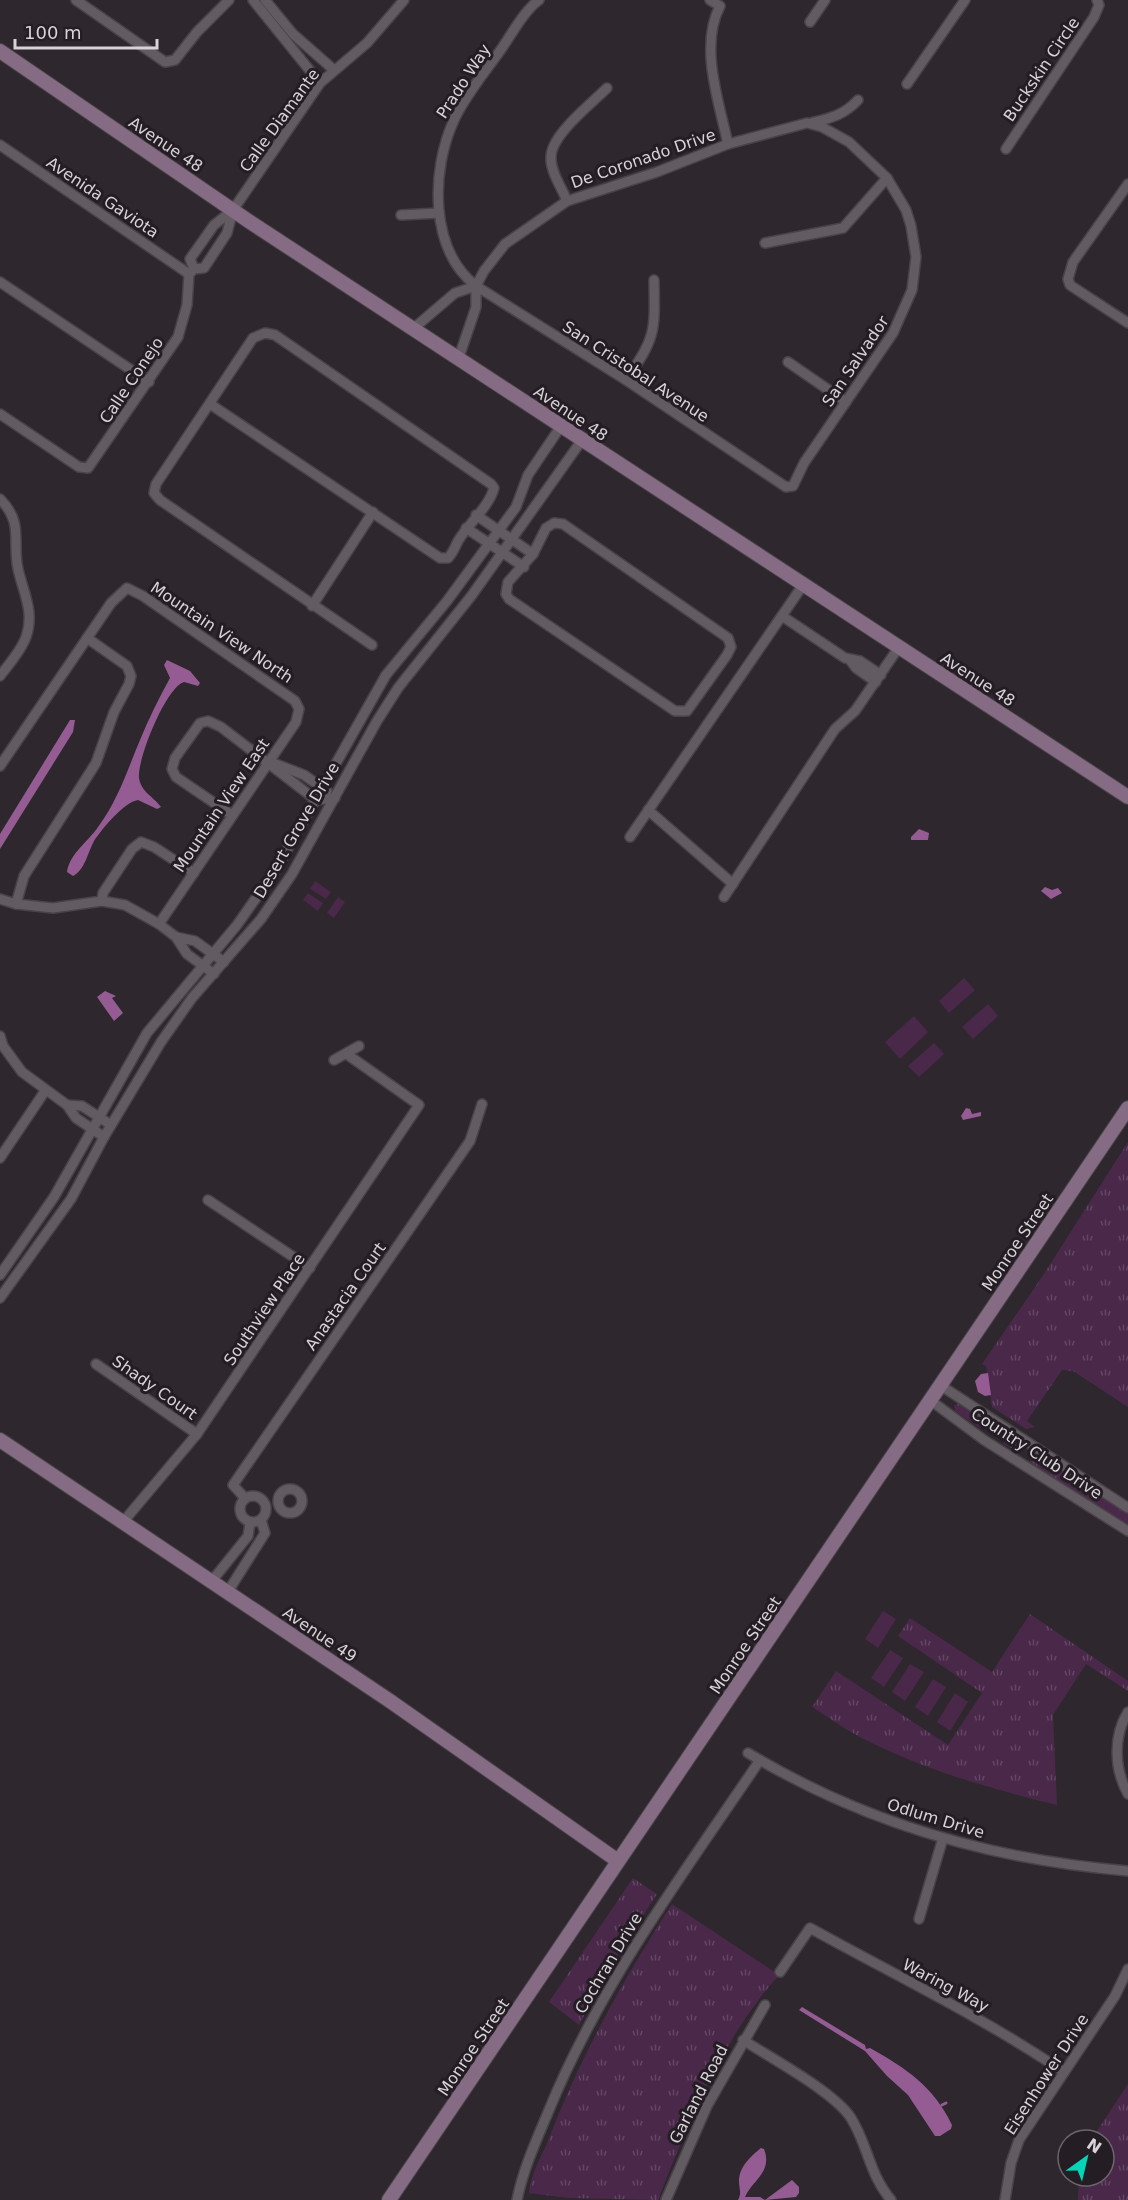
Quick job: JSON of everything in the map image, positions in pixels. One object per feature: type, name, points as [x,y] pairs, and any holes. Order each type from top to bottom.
[{"type":"main road","name":"Avenue 48","points":[[0,51],[233,210],[1128,797]]},
{"type":"main road","name":"Monroe Street","points":[[389,2200],[1128,1108]]},
{"type":"main road","name":"Avenue 49","points":[[0,1440],[390,1701],[618,1861]]},
{"type":"street","points":[[76,0],[165,62],[175,60],[197,32],[230,0]]},
{"type":"street","points":[[253,0],[291,50],[320,83]]},
{"type":"street","points":[[266,0],[301,41],[334,70]]},
{"type":"street","name":"Calle Diamante","points":[[233,210],[320,83],[367,43],[404,0]]},
{"type":"street","name":"Prado Way","points":[[476,286],[466,279],[444,241],[439,213],[441,159],[455,117],[470,93],[539,0]]},
{"type":"street","points":[[711,0],[720,6],[712,22],[712,49],[716,91],[728,144]]},
{"type":"street","points":[[810,22],[825,0]]},
{"type":"street","points":[[907,84],[965,0]]},
{"type":"street","name":"Buckskin Circle","points":[[1005,149],[1094,17],[1098,2]]},
{"type":"street","points":[[291,50],[301,41]]},
{"type":"street","points":[[567,201],[553,169],[552,151],[560,135],[607,88]]},
{"type":"street","name":"De Coronado Drive","points":[[459,357],[476,307],[476,286],[505,244],[567,201],[657,172],[728,144],[836,117],[847,112],[858,100]]},
{"type":"street","name":"San Salvador","points":[[779,483],[792,486],[804,463],[893,333],[907,304],[913,283],[916,257],[911,226],[900,197],[887,178],[849,142],[807,123]]},
{"type":"street","name":"Avenida Gaviota","points":[[0,145],[191,272]]},
{"type":"street","points":[[765,243],[843,228],[887,178]]},
{"type":"street","points":[[1128,185],[1073,262],[1068,279],[1070,285],[1078,291],[1128,322]]},
{"type":"street","points":[[191,272],[204,268],[227,233],[233,210]]},
{"type":"street","name":"Calle Conejo","points":[[0,414],[78,467],[88,468],[178,337],[187,305],[191,272],[190,259],[214,225],[233,210]]},
{"type":"street","points":[[401,215],[439,213]]},
{"type":"street","points":[[626,380],[649,346],[652,336],[654,280]]},
{"type":"street","points":[[0,282],[149,382]]},
{"type":"street","points":[[414,328],[455,293],[476,286]]},
{"type":"street","name":"San Cristobal Avenue","points":[[476,286],[626,380],[779,483]]},
{"type":"street","points":[[210,404],[440,558],[450,556],[494,488],[486,479],[275,335],[265,333],[254,338],[156,484],[154,493],[160,500],[312,606],[372,645]]},
{"type":"street","points":[[788,362],[846,402]]},
{"type":"street","name":"Desert Grove Drive","points":[[0,1275],[54,1197],[147,1033],[201,964],[237,925],[275,871],[386,675],[516,507],[528,475],[561,426]]},
{"type":"street","name":"Desert Grove Drive","points":[[1,1293],[66,1207],[104,1137],[161,1042],[192,998],[275,898],[335,798],[377,721],[472,595],[510,538],[544,496],[582,440]]},
{"type":"street","points":[[0,500],[13,518],[18,535],[18,569],[29,601],[26,637],[0,676]]},
{"type":"street","points":[[516,507],[528,515]]},
{"type":"street","points":[[312,606],[373,512]]},
{"type":"street","points":[[476,515],[533,554]]},
{"type":"street","points":[[554,523],[563,525],[724,634],[731,647],[690,709],[682,713],[675,711],[509,599],[506,594],[508,582],[524,567],[533,554],[546,528],[554,523]]},
{"type":"street","points":[[466,528],[524,567]]},
{"type":"street","points":[[630,837],[803,585]]},
{"type":"street","name":"Mountain View North","points":[[87,638],[116,596],[127,588],[132,589],[295,701]]},
{"type":"street","points":[[782,616],[850,660],[856,668],[879,678]]},
{"type":"street","points":[[0,766],[87,638],[128,666],[131,676],[129,684],[114,712],[96,763],[24,876],[16,904]]},
{"type":"street","points":[[724,897],[835,729],[855,711],[899,647]]},
{"type":"street","name":"Mountain View East","points":[[159,924],[299,716],[295,701]]},
{"type":"street","points":[[232,815],[176,777],[172,769],[175,758],[200,723],[208,721],[268,761],[316,800],[335,798]]},
{"type":"street","points":[[268,761],[304,775],[335,798]]},
{"type":"street","points":[[648,810],[733,884]]},
{"type":"street","points":[[102,901],[103,893],[132,849],[141,842],[194,873]]},
{"type":"street","points":[[0,899],[16,904],[53,908],[102,901],[125,905],[159,924],[176,937],[187,954],[214,974]]},
{"type":"street","points":[[176,937],[195,941],[224,962]]},
{"type":"street","points":[[0,1036],[2,1048],[22,1072],[67,1105],[76,1118],[104,1137]]},
{"type":"street","points":[[334,1060],[348,1055],[359,1046]]},
{"type":"street","name":"Southview Place","points":[[123,1522],[197,1434],[419,1105],[348,1055]]},
{"type":"street","points":[[0,1158],[4,1144],[45,1091]]},
{"type":"street","name":"Anastacia Court","points":[[256,1522],[242,1517],[240,1512],[245,1498],[233,1485],[470,1142],[482,1104]]},
{"type":"street","points":[[67,1105],[82,1106],[111,1125]]},
{"type":"street","points":[[208,1200],[310,1268]]},
{"type":"street","name":"Shady Court","points":[[96,1364],[197,1434]]},
{"type":"street","name":"Country Club Drive","points":[[940,1385],[1128,1508]]},
{"type":"street","name":"Country Club Drive","points":[[930,1400],[984,1440],[1128,1531]]},
{"type":"street","points":[[245,1498],[255,1496],[266,1506]]},
{"type":"street","points":[[211,1582],[248,1536],[266,1506],[278,1503]]},
{"type":"street","points":[[227,1593],[264,1533],[256,1522]]},
{"type":"street","points":[[1128,1712],[1118,1736],[1119,1770],[1128,1794]]},
{"type":"street","name":"Odlum Drive","points":[[748,1753],[850,1806],[943,1838],[1044,1861],[1128,1871]]},
{"type":"street","name":"Cochran Drive","points":[[517,2200],[544,2122],[585,2030],[638,1940],[760,1760]]},
{"type":"street","points":[[919,1919],[943,1838]]},
{"type":"street","name":"Waring Way","points":[[780,1972],[810,1928],[945,2003],[994,2026],[1064,2072]]},
{"type":"street","name":"Eisenhower Drive","points":[[1005,2200],[1011,2163],[1019,2140],[1115,1996],[1128,1969]]},
{"type":"street","name":"Garland Road","points":[[666,2200],[707,2106],[765,2005]]},
{"type":"street","points":[[743,2040],[842,2108],[859,2134],[875,2178],[890,2200]]},
{"type":"green space","points":[[315,881],[331,892],[326,899],[310,889]]},
{"type":"green space","points":[[308,893],[323,903],[318,911],[303,900]]},
{"type":"green space","points":[[338,897],[345,902],[334,918],[327,913]]},
{"type":"green space","points":[[964,978],[975,990],[949,1013],[939,1001]]},
{"type":"green space","points":[[988,1004],[998,1016],[973,1039],[962,1027]]},
{"type":"green space","points":[[914,1016],[928,1032],[900,1059],[885,1042]]},
{"type":"green space","points":[[934,1043],[944,1054],[919,1077],[908,1066]]},
{"type":"green space","points":[[1128,1142],[1128,1407],[1073,1371],[1062,1370],[1027,1421],[1035,1427],[1026,1429],[992,1407],[986,1366],[982,1364],[1042,1277]]},
{"type":"green space","points":[[959,1404],[985,1421],[980,1428],[955,1411],[954,1405]]},
{"type":"green space","points":[[1009,1435],[1022,1445],[1020,1452],[1003,1444]]},
{"type":"green space","points":[[1032,1453],[1128,1513],[1128,1525],[1030,1462]]},
{"type":"green space","points":[[883,1611],[896,1619],[878,1648],[865,1639]]},
{"type":"green space","points":[[1030,1614],[1128,1681],[1128,1691],[1086,1664],[1053,1715],[1057,1805],[985,1786],[890,1752],[812,1707],[836,1671],[948,1745],[982,1693],[898,1636],[910,1618],[992,1672]]},
{"type":"green space","points":[[890,1650],[903,1658],[884,1687],[871,1678]]},
{"type":"green space","points":[[910,1664],[924,1672],[905,1701],[892,1692]]},
{"type":"green space","points":[[933,1679],[946,1687],[928,1716],[915,1707]]},
{"type":"green space","points":[[955,1693],[968,1702],[950,1731],[937,1722]]},
{"type":"green space","points":[[633,1878],[657,1894],[615,1959],[579,2025],[549,2002]]},
{"type":"green space","points":[[672,1904],[779,1975],[759,1999],[724,2053],[695,2111],[658,2200],[569,2198],[529,2193],[536,2167],[588,2049],[636,1961]]},
{"type":"green space","points":[[1128,2084],[1128,2200],[1078,2200],[1078,2188],[1116,2188],[1116,2128],[1099,2128]]},
{"type":"shaded area","points":[[167,660],[190,671],[200,683],[198,686],[184,682],[169,696],[154,725],[143,756],[140,783],[161,807],[157,809],[138,800],[126,806],[94,841],[83,865],[73,876],[67,872],[69,865],[111,806],[170,678],[164,665]]},
{"type":"shaded area","points":[[70,720],[75,720],[73,732],[0,849],[0,834]]},
{"type":"shaded area","points":[[919,829],[929,833],[928,840],[911,840]]},
{"type":"shaded area","points":[[1045,887],[1052,890],[1058,888],[1062,893],[1051,899],[1041,891]]},
{"type":"shaded area","points":[[105,991],[116,996],[112,998],[123,1013],[114,1021],[97,997]]},
{"type":"shaded area","points":[[966,1108],[970,1109],[972,1114],[981,1112],[981,1116],[963,1120],[961,1116]]},
{"type":"shaded area","points":[[988,1373],[991,1395],[985,1396],[978,1392],[975,1381],[981,1374]]},
{"type":"shaded area","points":[[802,2007],[865,2045],[866,2049],[870,2048],[895,2063],[918,2080],[937,2100],[952,2125],[951,2129],[940,2136],[935,2136],[908,2095],[865,2051],[799,2010]]},
{"type":"shaded area","points":[[761,2148],[764,2149],[766,2164],[745,2197],[760,2197],[765,2200],[738,2200],[741,2171]]},
{"type":"shaded area","points":[[792,2180],[799,2187],[796,2197],[765,2200]]},
{"type":"waterway","points":[[942,2105],[946,2103]]}]
